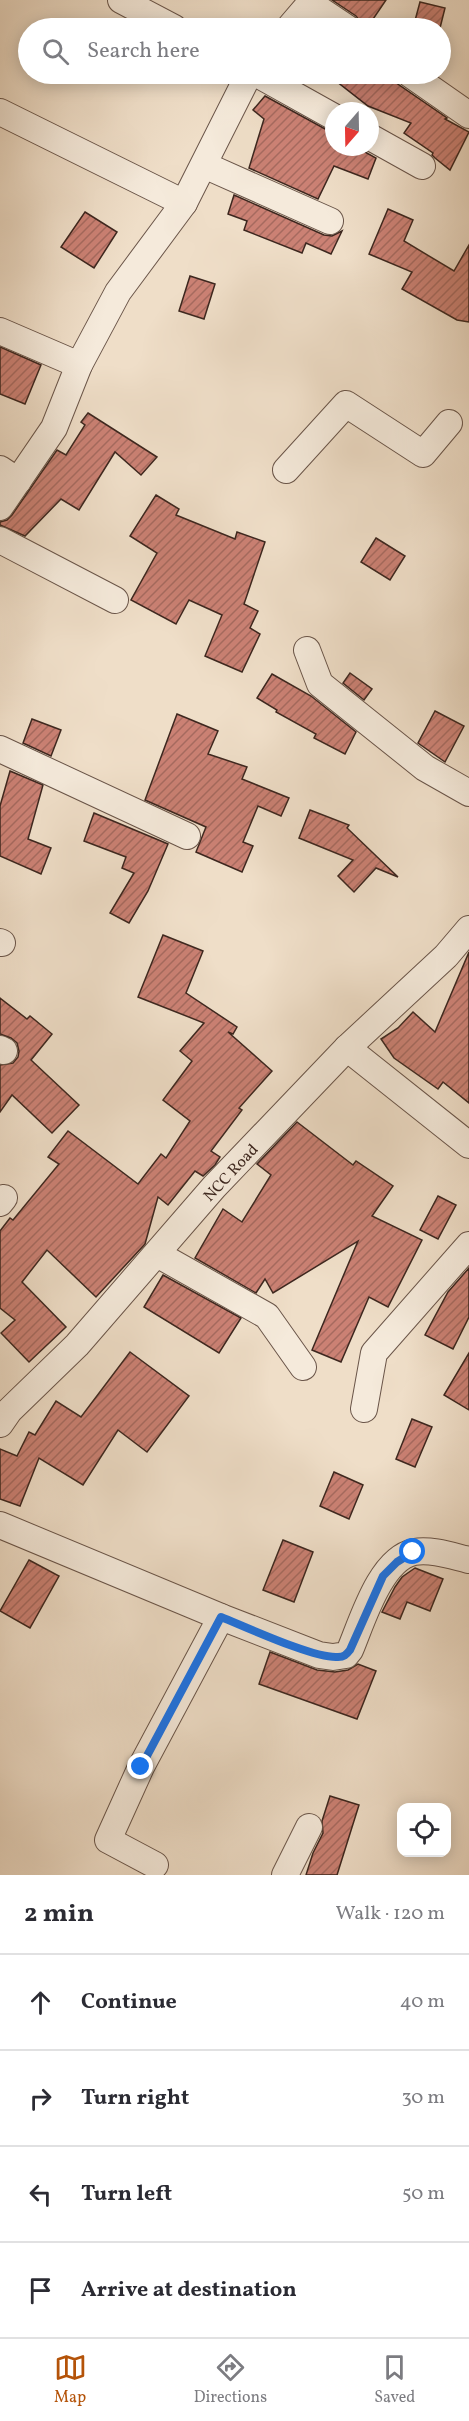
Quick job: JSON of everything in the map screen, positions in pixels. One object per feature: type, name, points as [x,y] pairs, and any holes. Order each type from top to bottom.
[{"type":"street","points":[[121,0],[155,18]]},
{"type":"street","points":[[298,18],[312,2],[334,18]]},
{"type":"street","points":[[0,507],[9,475],[54,428],[79,365],[118,292],[184,203],[244,84]]},
{"type":"street","points":[[275,84],[325,112]]},
{"type":"street","points":[[424,84],[469,115]]},
{"type":"street","points":[[0,112],[184,203]]},
{"type":"street","points":[[379,142],[422,166]]},
{"type":"street","points":[[204,165],[330,221]]},
{"type":"street","points":[[0,331],[79,365]]},
{"type":"street","points":[[286,470],[346,404],[423,454],[449,423]]},
{"type":"street","points":[[0,540],[115,600]]},
{"type":"street","points":[[307,650],[321,684],[425,768],[469,793]]},
{"type":"street","points":[[0,749],[187,836]]},
{"type":"street","name":"NCC Road","points":[[3,1409],[77,1345],[214,1187],[347,1048],[446,956],[469,929]]},
{"type":"street","points":[[347,1048],[469,1145]]},
{"type":"street","points":[[364,1409],[374,1353],[469,1245]]},
{"type":"street","points":[[157,1254],[267,1316],[303,1367]]},
{"type":"street","points":[[0,1525],[221,1617],[319,1655],[340,1657],[346,1655],[350,1650],[383,1576],[397,1562],[413,1552],[435,1552],[469,1560]]},
{"type":"street","points":[[155,1865],[108,1840],[141,1767],[221,1617]]},
{"type":"street","points":[[285,1875],[309,1827]]},
{"type":"building","points":[[332,0],[386,0],[374,18],[358,18]]},
{"type":"building","points":[[420,2],[445,8],[442,18],[416,18]]},
{"type":"building","points":[[340,84],[398,84],[447,118],[445,119],[469,132],[450,170],[432,155],[433,153],[404,133],[411,123],[379,110],[379,102],[363,102]]},
{"type":"building","points":[[265,96],[325,129],[325,156],[372,156],[376,158],[368,179],[334,166],[318,199],[249,168],[264,119],[253,110]]},
{"type":"building","points":[[234,195],[324,235],[332,236],[342,231],[331,254],[306,243],[302,253],[244,230],[247,221],[228,214]]},
{"type":"building","points":[[388,209],[413,220],[404,241],[454,271],[469,245],[469,322],[457,320],[402,289],[412,272],[369,254]]},
{"type":"building","points":[[85,212],[117,232],[94,268],[61,247]]},
{"type":"building","points":[[190,276],[215,284],[204,319],[179,311]]},
{"type":"building","points":[[0,347],[41,365],[25,404],[0,394]]},
{"type":"building","points":[[88,413],[157,457],[141,475],[115,452],[79,510],[61,499],[25,536],[0,525],[0,522],[12,515],[57,450],[66,455],[85,425],[81,422]]},
{"type":"building","points":[[156,495],[179,509],[176,515],[235,539],[237,532],[265,542],[244,604],[258,611],[250,628],[260,634],[242,672],[205,656],[222,615],[189,600],[176,624],[131,600],[157,553],[130,536]]},
{"type":"building","points":[[376,538],[405,556],[390,580],[361,562]]},
{"type":"building","points":[[350,673],[372,689],[364,700],[343,683]]},
{"type":"building","points":[[272,674],[311,696],[356,732],[345,754],[314,738],[316,734],[276,712],[277,710],[257,698]]},
{"type":"building","points":[[435,711],[464,726],[445,762],[418,743]]},
{"type":"building","points":[[177,714],[218,731],[208,754],[247,767],[242,779],[289,798],[281,816],[258,806],[243,842],[253,846],[242,872],[196,852],[206,827],[145,800]]},
{"type":"building","points":[[32,719],[61,730],[51,756],[23,743]]},
{"type":"building","points":[[10,771],[43,785],[28,839],[51,848],[41,874],[0,856],[0,806]]},
{"type":"building","points":[[310,810],[349,825],[347,828],[398,877],[376,868],[354,892],[338,876],[353,860],[299,838]]},
{"type":"building","points":[[94,813],[168,844],[148,891],[129,923],[110,913],[134,873],[122,868],[126,857],[84,841]]},
{"type":"building","points":[[163,935],[203,951],[186,993],[237,1027],[233,1034],[228,1032],[272,1071],[239,1108],[242,1110],[211,1151],[220,1157],[215,1165],[203,1176],[195,1171],[168,1205],[158,1197],[145,1244],[96,1297],[47,1250],[22,1282],[66,1327],[29,1362],[1,1333],[15,1320],[0,1308],[0,1231],[10,1218],[13,1220],[59,1164],[48,1157],[68,1131],[138,1184],[161,1154],[166,1158],[190,1121],[163,1100],[192,1061],[180,1051],[204,1023],[138,997]]},
{"type":"building","points":[[469,952],[469,1103],[443,1082],[438,1089],[394,1058],[381,1039],[398,1028],[413,1012],[435,1032]]},
{"type":"building","points":[[0,998],[27,1019],[30,1016],[52,1034],[31,1060],[79,1105],[52,1133],[12,1095],[0,1112],[0,1065],[13,1063],[19,1051],[17,1043],[0,1034]]},
{"type":"building","points":[[297,1122],[353,1165],[356,1161],[393,1186],[372,1216],[422,1240],[388,1307],[369,1297],[341,1362],[312,1350],[358,1241],[273,1293],[265,1279],[256,1293],[195,1258],[223,1209],[242,1222],[271,1175],[257,1164]]},
{"type":"building","points":[[438,1196],[456,1205],[438,1239],[420,1230]]},
{"type":"building","points":[[469,1268],[469,1317],[453,1349],[425,1335],[448,1292]]},
{"type":"building","points":[[163,1275],[241,1318],[219,1353],[144,1307]]},
{"type":"building","points":[[130,1352],[189,1396],[147,1452],[118,1430],[83,1485],[39,1458],[20,1506],[0,1499],[0,1449],[17,1456],[29,1432],[35,1435],[56,1401],[81,1417]]},
{"type":"building","points":[[469,1353],[469,1410],[444,1395]]},
{"type":"building","points":[[412,1419],[432,1427],[415,1467],[396,1459]]},
{"type":"building","points":[[334,1472],[363,1485],[349,1519],[320,1506]]},
{"type":"building","points":[[283,1540],[313,1552],[294,1602],[263,1590]]},
{"type":"building","points":[[29,1560],[59,1576],[30,1628],[0,1611]]},
{"type":"building","points":[[415,1568],[443,1579],[430,1611],[407,1602],[400,1619],[382,1612],[402,1577]]},
{"type":"building","points":[[270,1652],[317,1670],[335,1672],[348,1670],[358,1664],[376,1671],[357,1719],[259,1684]]},
{"type":"building","points":[[330,1796],[359,1805],[337,1875],[306,1875],[323,1833],[322,1821]]},
{"type":"route","points":[[141,1767],[221,1617],[319,1655],[340,1657],[346,1655],[383,1576],[397,1562],[413,1552]]}]
